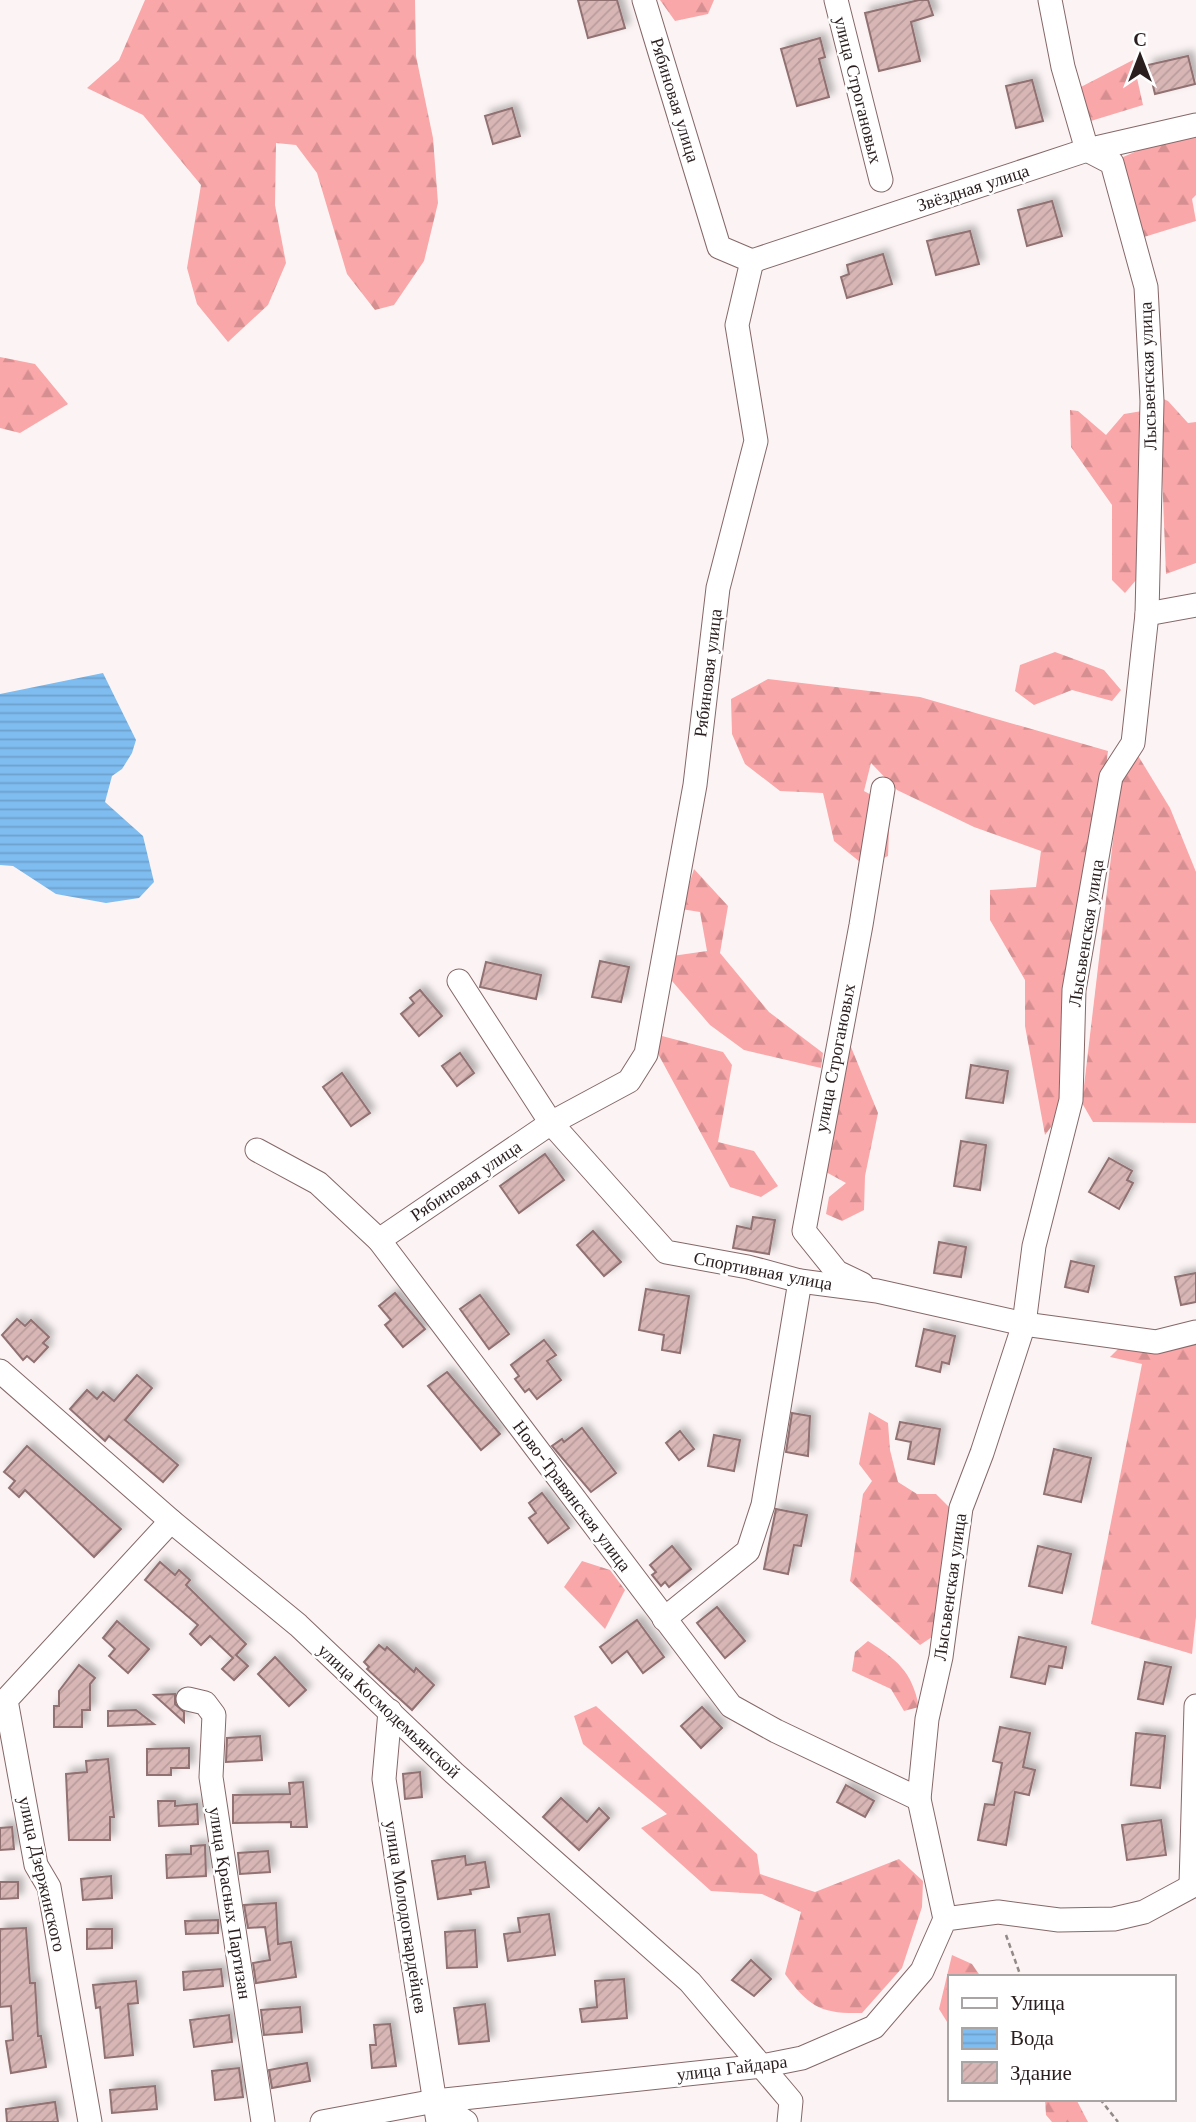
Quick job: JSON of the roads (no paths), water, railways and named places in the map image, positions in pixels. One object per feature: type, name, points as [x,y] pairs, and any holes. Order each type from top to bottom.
[{"type":"street","name":"Рябиновая улица","points":[[379,1240],[551,1123],[629,1081],[646,1054],[695,786],[718,588],[755,441],[737,326],[752,261],[719,247],[645,0]]},
{"type":"street","name":"улица Строгановых","points":[[836,0],[881,180]]},
{"type":"street","points":[[1050,0],[1063,67],[1087,150]]},
{"type":"street","name":"Звёздная улица","points":[[752,261],[1087,150],[1196,125]]},
{"type":"street","name":"Лысьвенская улица","points":[[945,1919],[919,1799],[927,1719],[941,1657],[961,1508],[1024,1324],[1034,1246],[1072,1100],[1074,990],[1111,777],[1133,743],[1147,614],[1152,401],[1146,287],[1112,163],[1087,150]]},
{"type":"street","points":[[1147,614],[1196,605]]},
{"type":"street","name":"улица Строгановых","points":[[877,1291],[837,1272],[804,1231],[861,925],[883,789]]},
{"type":"street","name":"Спортивная улица","points":[[459,981],[551,1123],[666,1252],[748,1267],[800,1281],[877,1291],[1024,1324],[1156,1342],[1196,1332]]},
{"type":"street","name":"Ново-Травянская улица","points":[[257,1150],[318,1183],[379,1240],[731,1706],[776,1731],[919,1799]]},
{"type":"street","points":[[664,1619],[748,1551],[763,1505],[800,1281]]},
{"type":"street","name":"улица Космодемьянской","points":[[0,1371],[171,1521],[298,1625],[454,1773],[690,1982],[762,2066],[790,2111],[806,2122]]},
{"type":"street","name":"улица Дзержинского","points":[[90,2122],[49,1887],[36,1865],[3,1700],[171,1521]]},
{"type":"street","name":"улица Красных Партизан","points":[[188,1699],[205,1703],[214,1714],[211,1777],[263,2122]]},
{"type":"street","points":[[945,1919],[998,1912],[1059,1920],[1114,1919],[1144,1912],[1194,1884],[1196,1706]]},
{"type":"street","name":"улица Молодогвардейцев","points":[[390,1711],[384,1779],[436,2112]]},
{"type":"street","name":"улица Гайдара","points":[[322,2122],[436,2112],[802,2058],[874,2027],[922,1971],[945,1919]]},
{"type":"street","points":[[436,2112],[466,2122]]},
{"type":"water","points":[[103,673],[136,740],[122,769],[112,776],[105,802],[143,836],[154,882],[139,898],[106,903],[56,894],[13,866],[0,865],[0,694]]}]
